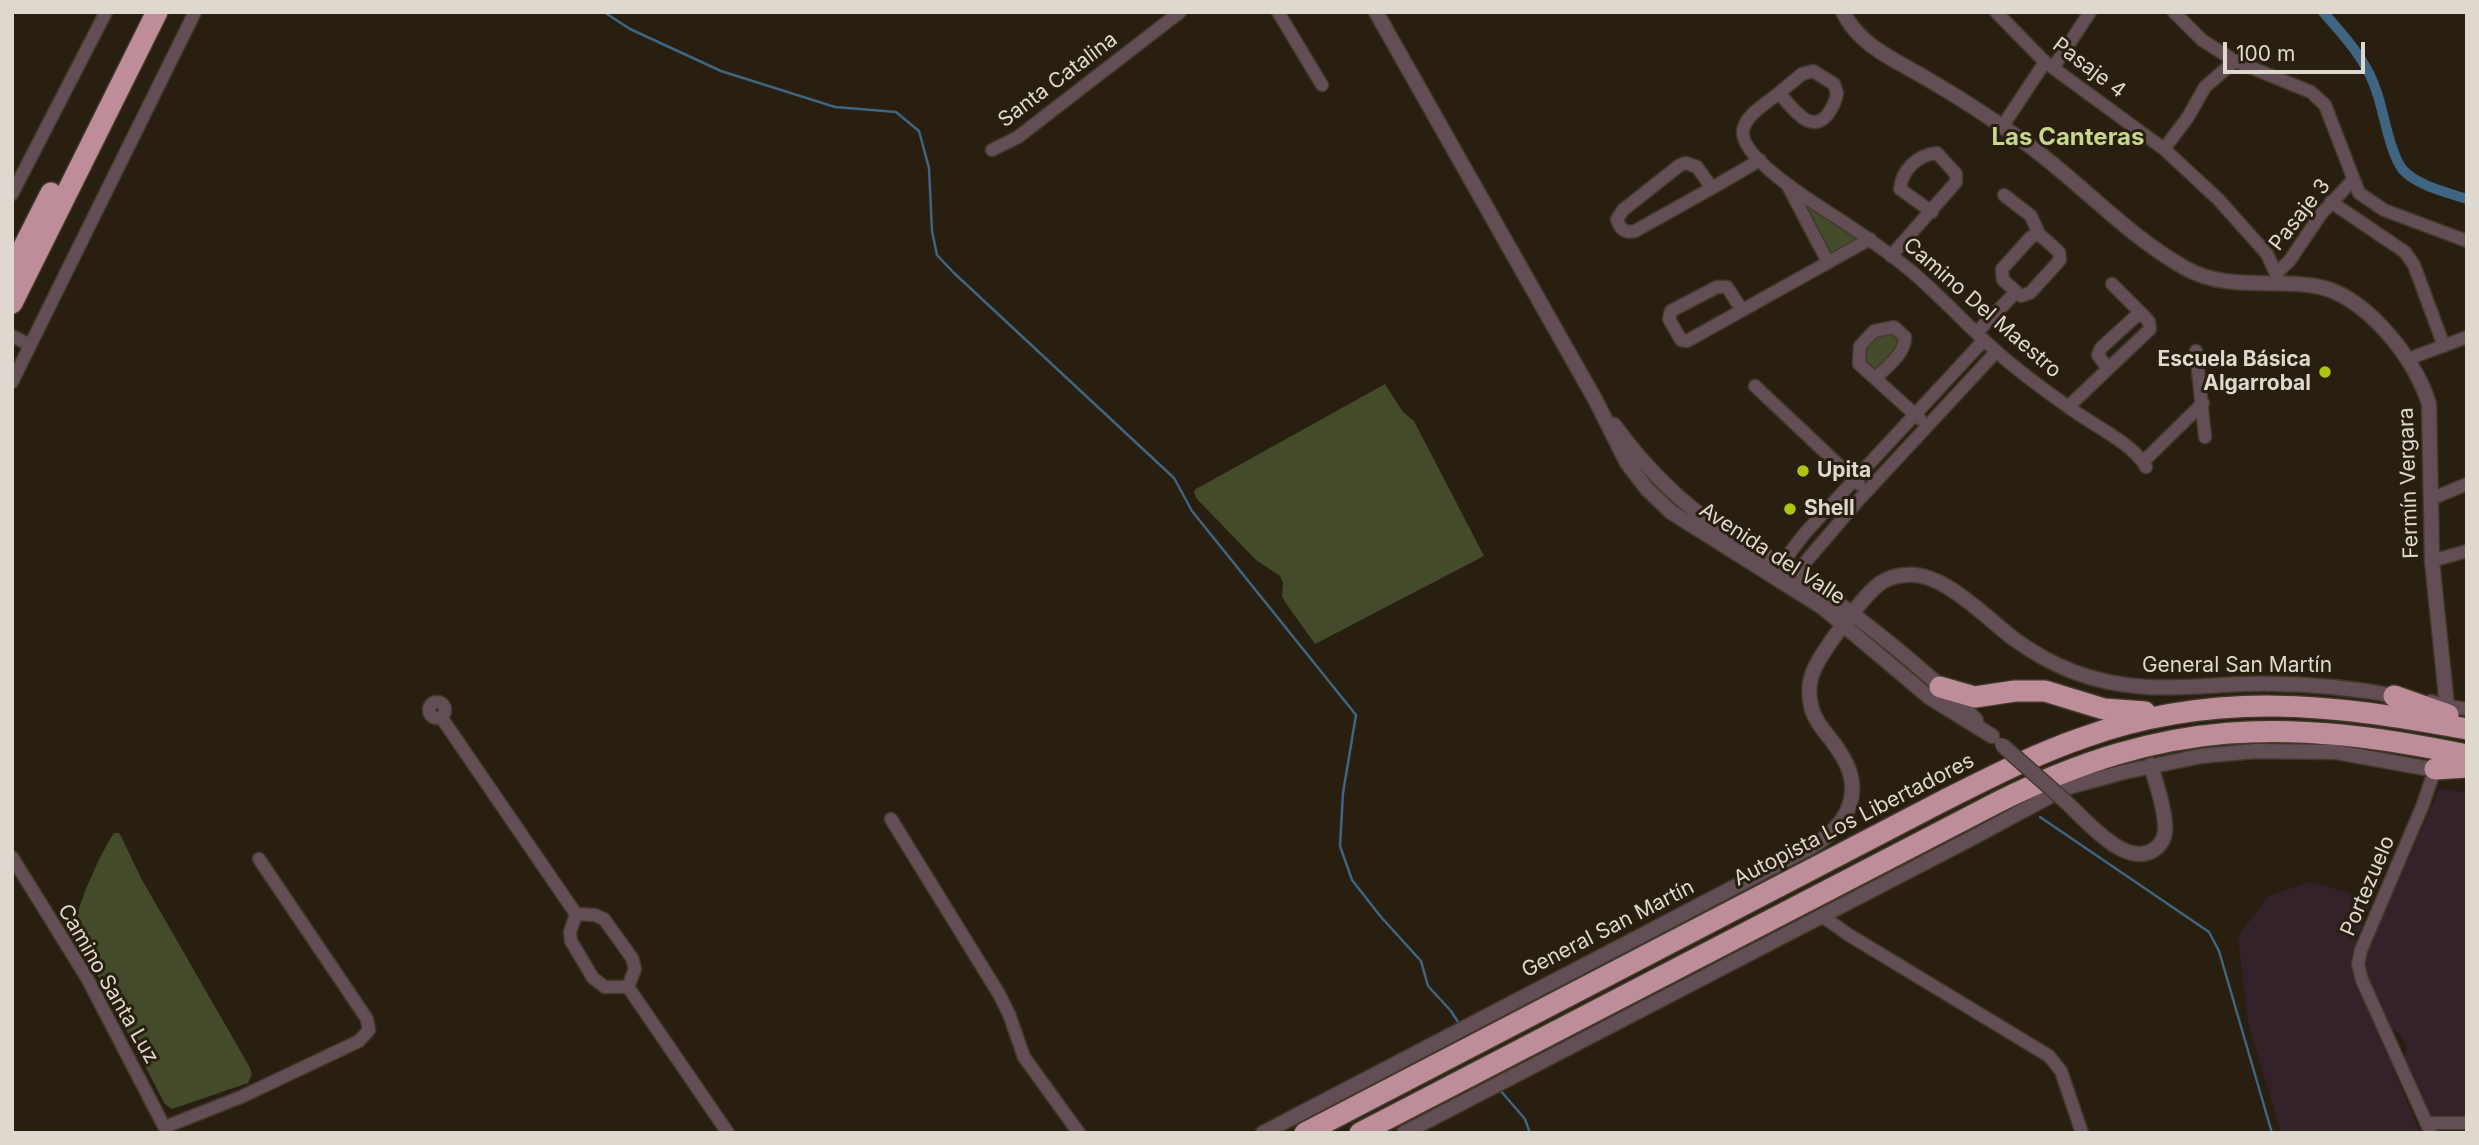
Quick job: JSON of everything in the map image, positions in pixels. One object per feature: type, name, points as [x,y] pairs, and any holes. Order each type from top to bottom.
[{"type":"highway","points":[[12,270],[141,12]]},
{"type":"highway","points":[[12,303],[157,12]]},
{"type":"highway","points":[[1940,687],[1975,697],[2015,691],[2045,691],[2104,709],[2131,712],[2203,709]]},
{"type":"highway","points":[[2394,695],[2467,722]]},
{"type":"highway","name":"Autopista Los Libertadores","points":[[1304,1133],[1439,1051],[1486,1027],[2024,761],[2109,729],[2203,709],[2251,705],[2316,706],[2377,713],[2467,729]]},
{"type":"highway","points":[[1360,1133],[1463,1091],[1998,802],[2053,776],[2106,756],[2187,737],[2277,730],[2361,736],[2467,755]]},
{"type":"highway","points":[[2435,769],[2467,767]]},
{"type":"street","points":[[12,194],[106,12]]},
{"type":"street","points":[[12,382],[195,12]]},
{"type":"street","name":"Santa Catalina","points":[[992,150],[1018,137],[1180,12]]},
{"type":"street","points":[[1278,12],[1322,85]]},
{"type":"street","name":"Avenida del Valle","points":[[1376,12],[1596,401],[1627,463],[1659,501],[1685,522],[1771,576],[1791,579],[1853,613],[1940,687],[2118,848],[2135,855],[2149,852],[2160,844],[2165,826],[2151,765]]},
{"type":"street","name":"Fermín Vergara","points":[[1843,12],[1851,27],[1865,42],[2002,127],[2050,162],[2107,213],[2185,268],[2220,281],[2277,278],[2323,287],[2347,299],[2378,324],[2408,359],[2429,404],[2432,561],[2447,706]]},
{"type":"street","name":"Pasaje 4","points":[[1996,12],[2049,65],[2164,149],[2218,199],[2258,242],[2277,278]]},
{"type":"street","points":[[2002,127],[2090,12]]},
{"type":"street","points":[[2174,12],[2202,40],[2235,61],[2311,92],[2325,105],[2359,193],[2384,210],[2467,241]]},
{"type":"street","points":[[2164,149],[2194,109],[2205,87],[2235,61]]},
{"type":"street","name":"Camino Del Maestro","points":[[1779,93],[1806,122],[1821,120],[1830,111],[1837,93],[1834,84],[1813,71],[1802,74],[1755,112],[1742,132],[1746,145],[1760,160],[1787,185],[1870,239],[1996,352],[2068,407],[2133,451],[2144,464],[2203,403]]},
{"type":"street","points":[[1891,256],[1932,212],[1956,182],[1956,174],[1937,153],[1921,156],[1913,162],[1901,180],[1900,189],[1932,212]]},
{"type":"street","points":[[1712,188],[1692,164],[1679,165],[1623,210],[1618,219],[1619,225],[1626,232],[1635,231],[1712,188],[1760,160]]},
{"type":"street","name":"Pasaje 3","points":[[2277,278],[2331,202],[2353,180]]},
{"type":"street","name":"Camino Del Maestro","points":[[1787,185],[1828,262]]},
{"type":"street","points":[[2004,195],[2031,216],[2039,234],[2059,252],[2060,260],[2030,293],[2021,296],[2003,280],[2003,269],[2031,237],[2039,234]]},
{"type":"street","points":[[2331,202],[2405,252],[2414,264],[2444,346]]},
{"type":"street","points":[[1742,310],[1727,287],[1717,287],[1671,311],[1669,320],[1681,340],[1687,341],[1870,239]]},
{"type":"street","points":[[2068,407],[2150,329],[2149,322],[2112,284]]},
{"type":"street","points":[[1771,576],[1805,533],[1915,415],[2016,292]]},
{"type":"street","points":[[2108,369],[2098,355],[2101,348],[2136,316],[2143,315]]},
{"type":"street","points":[[12,336],[30,345]]},
{"type":"street","points":[[2408,359],[2467,337]]},
{"type":"street","points":[[2196,351],[2206,437]]},
{"type":"street","points":[[1791,579],[1867,491],[1996,352]]},
{"type":"street","points":[[1876,378],[1928,426]]},
{"type":"street","points":[[1755,386],[1867,491]]},
{"type":"street","name":"Avenida del Valle","points":[[1596,401],[1640,459],[1678,497],[1720,529],[1782,565],[1791,579],[1843,626],[1929,696],[1997,740]]},
{"type":"street","points":[[2431,499],[2467,485]]},
{"type":"street","points":[[2432,561],[2467,551]]},
{"type":"street","name":"General San Martín","points":[[1486,1027],[1811,847],[1838,827],[1851,803],[1851,775],[1840,752],[1815,717],[1810,704],[1809,688],[1816,664],[1853,613],[1881,582],[1897,576],[1916,575],[1943,584],[2015,640],[2046,659],[2072,671],[2105,681],[2134,687],[2167,689],[2246,684],[2307,685],[2394,695],[2467,709]]},
{"type":"street","points":[[441,717],[576,914]]},
{"type":"street","points":[[1508,1068],[1822,916],[2052,794],[2085,781],[2213,754],[2280,750],[2336,752],[2467,776]]},
{"type":"street","name":"Portezuelo","points":[[2428,1128],[2362,980],[2358,964],[2361,950],[2422,807],[2435,769]]},
{"type":"street","points":[[891,819],[999,994],[1024,1057],[1079,1133]]},
{"type":"street","name":"Camino Santa Luz","points":[[12,857],[86,978],[166,1130]]},
{"type":"street","points":[[166,1130],[359,1041],[369,1030],[367,1019],[259,859]]},
{"type":"street","points":[[576,914],[570,932],[571,942],[593,978],[605,987],[628,987]]},
{"type":"street","points":[[576,914],[595,915],[604,919],[626,948],[634,961],[635,969],[628,987]]},
{"type":"street","points":[[1822,916],[2049,1056],[2061,1071],[2082,1133]]},
{"type":"street","points":[[628,987],[728,1133]]},
{"type":"street","points":[[1263,1133],[1439,1051]]},
{"type":"street","points":[[1404,1133],[1463,1091]]},
{"type":"street","points":[[2428,1128],[2467,1123]]},
{"type":"shaded area","points":[[2440,788],[2467,793],[2467,1118],[2430,1119],[2404,1060],[2407,1048],[2400,1034],[2389,1027],[2366,975],[2364,959]]},
{"type":"shaded area","points":[[2310,882],[2372,899],[2351,958],[2353,973],[2420,1133],[2281,1133],[2248,1022],[2238,936],[2269,896]]},
{"type":"green space","points":[[1799,198],[1861,240],[1829,257]]},
{"type":"green space","points":[[1897,331],[1902,344],[1877,371],[1872,370],[1863,360],[1863,348],[1875,334]]},
{"type":"green space","points":[[1385,384],[1403,412],[1414,421],[1484,556],[1315,644],[1285,602],[1280,576],[1256,560],[1196,498],[1194,492]]},
{"type":"green space","points":[[114,833],[121,836],[141,878],[249,1066],[252,1074],[248,1083],[172,1109],[165,1104],[74,931],[90,881]]},
{"type":"waterway","points":[[604,12],[630,29],[721,71],[835,107],[896,112],[919,131],[929,168],[932,231],[937,255],[1174,478],[1192,511],[1356,715],[1343,793],[1340,846],[1352,880],[1421,961],[1428,986],[1460,1025]]},
{"type":"waterway","points":[[2323,12],[2354,50],[2373,81],[2394,154],[2403,170],[2424,184],[2467,199]]},
{"type":"waterway","points":[[2040,817],[2209,932],[2219,951],[2272,1133]]},
{"type":"waterway","points":[[1500,1090],[1525,1119],[1530,1133]]},
{"type":"place","name":"Escuela Básica Algarrobal","points":[[2325,372]]},
{"type":"place","name":"Upita","points":[[1803,471]]},
{"type":"place","name":"Shell","points":[[1790,509]]},
{"type":"district","name":"Las Canteras","points":[[2068,138]]}]
